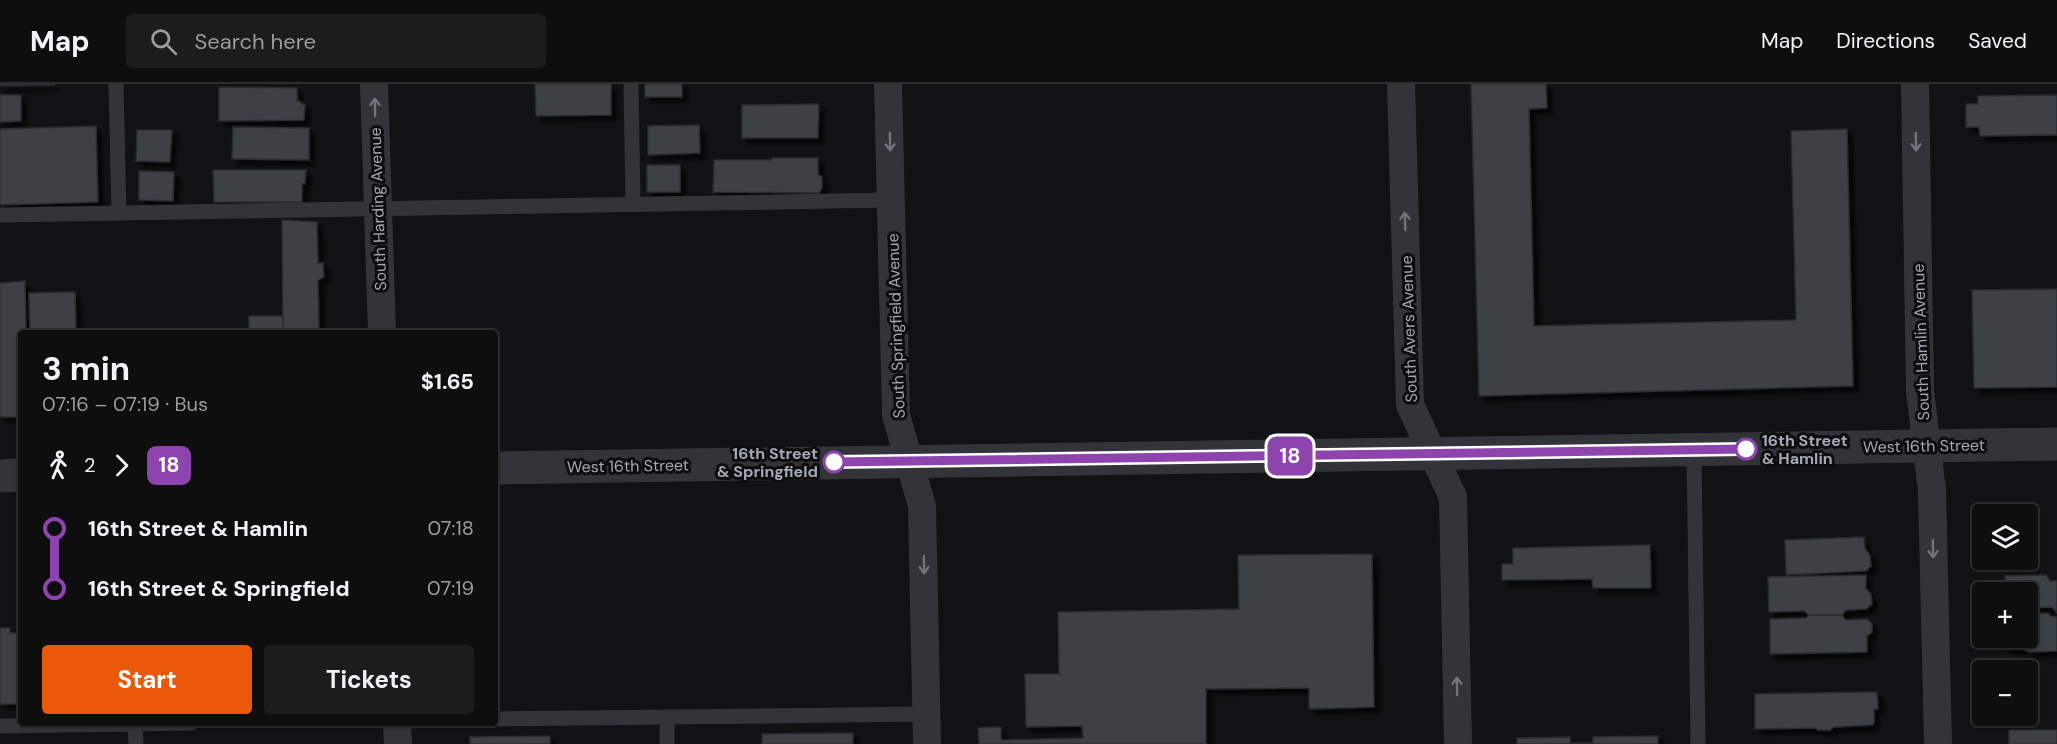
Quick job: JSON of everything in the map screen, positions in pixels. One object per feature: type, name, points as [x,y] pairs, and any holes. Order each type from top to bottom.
[{"type":"street","name":"South Harding Avenue","points":[[374,84],[382,330]]},
{"type":"street","name":"South Springfield Avenue","points":[[888,84],[896,415],[922,506],[927,744]]},
{"type":"street","name":"South Avers Avenue","points":[[1401,84],[1410,405],[1453,497],[1458,744]]},
{"type":"street","name":"South Hamlin Avenue","points":[[1915,84],[1920,391],[1932,490],[1938,744]]},
{"type":"street","name":"West 16th Street","points":[[498,468],[2057,444]]},
{"type":"street","points":[[0,476],[18,475]]},
{"type":"street","points":[[397,726],[398,744]]},
{"type":"lane","points":[[116,84],[119,213]]},
{"type":"lane","points":[[631,84],[633,204]]},
{"type":"lane","points":[[0,215],[891,200]]},
{"type":"lane","points":[[1694,450],[1698,744]]},
{"type":"lane","points":[[498,719],[926,714]]},
{"type":"lane","points":[[667,717],[667,744]]},
{"type":"lane","points":[[0,726],[18,726]]},
{"type":"lane","points":[[135,726],[135,744]]},
{"type":"building","points":[[0,84],[54,84],[54,85],[0,86]]},
{"type":"building","points":[[535,84],[611,84],[611,115],[536,116]]},
{"type":"building","points":[[645,84],[682,84],[682,97],[645,97]]},
{"type":"building","points":[[1471,84],[1546,84],[1547,108],[1529,109],[1534,326],[1796,320],[1791,131],[1847,129],[1853,386],[1479,396]]},
{"type":"building","points":[[219,87],[297,88],[297,100],[305,105],[304,120],[219,121]]},
{"type":"building","points":[[0,95],[21,95],[21,121],[0,122]]},
{"type":"building","points":[[2057,95],[2057,135],[1980,136],[1979,127],[1966,127],[1966,104],[1978,104],[1978,96]]},
{"type":"building","points":[[819,104],[818,138],[742,138],[742,105]]},
{"type":"building","points":[[699,125],[700,153],[648,155],[648,126]]},
{"type":"building","points":[[96,126],[98,202],[0,205],[0,129]]},
{"type":"building","points":[[233,127],[309,128],[309,160],[232,159]]},
{"type":"building","points":[[137,130],[172,130],[170,162],[136,161]]},
{"type":"building","points":[[772,158],[818,158],[818,174],[822,177],[822,188],[819,193],[713,192],[714,160],[772,160]]},
{"type":"building","points":[[647,165],[680,165],[680,192],[647,192]]},
{"type":"building","points":[[213,170],[306,170],[305,184],[302,184],[302,202],[214,202]]},
{"type":"building","points":[[139,171],[174,172],[173,201],[139,200]]},
{"type":"building","points":[[282,220],[317,222],[318,263],[323,263],[324,277],[318,280],[319,330],[283,330]]},
{"type":"building","points":[[25,281],[26,330],[18,330],[18,417],[0,417],[0,283]]},
{"type":"building","points":[[2057,289],[2057,387],[1974,388],[1972,290]]},
{"type":"building","points":[[75,292],[76,330],[30,330],[29,293]]},
{"type":"building","points":[[249,316],[283,316],[283,330],[249,330]]},
{"type":"building","points":[[1864,537],[1865,549],[1870,555],[1871,566],[1866,571],[1786,575],[1785,540]]},
{"type":"building","points":[[1650,545],[1651,588],[1593,588],[1592,579],[1502,580],[1502,564],[1513,564],[1513,548]]},
{"type":"building","points":[[1372,554],[1374,707],[1309,709],[1309,688],[1206,689],[1206,744],[979,744],[978,728],[1001,727],[1001,740],[1083,738],[1082,726],[1026,727],[1025,674],[1059,674],[1058,612],[1239,609],[1238,555]]},
{"type":"building","points":[[1866,575],[1866,589],[1871,594],[1872,604],[1866,609],[1846,610],[1842,615],[1809,615],[1804,611],[1769,612],[1768,577]]},
{"type":"building","points":[[2046,575],[2050,581],[2057,581],[2057,613],[2052,607],[2038,608],[2038,582],[2005,582],[2005,576]]},
{"type":"building","points":[[2038,613],[2047,613],[2057,617],[2057,651],[2029,652],[2023,649],[2005,648],[2038,648]]},
{"type":"building","points":[[1809,615],[1842,615],[1846,620],[1867,619],[1872,624],[1872,632],[1867,636],[1867,652],[1770,654],[1770,619],[1806,618]]},
{"type":"building","points":[[0,628],[10,628],[10,633],[18,633],[18,704],[0,704]]},
{"type":"building","points":[[1877,692],[1878,709],[1874,709],[1872,725],[1834,727],[1830,730],[1755,729],[1755,694]]},
{"type":"building","points":[[2009,730],[2057,730],[2057,744],[2009,744]]},
{"type":"building","points":[[853,733],[853,744],[762,744],[762,734]]},
{"type":"building","points":[[550,736],[550,744],[470,744],[470,737]]},
{"type":"building","points":[[1658,736],[1658,744],[1517,744],[1517,738],[1570,737],[1570,743],[1593,743],[1593,737]]},
{"type":"bus line","name":"18","points":[[834,462],[1746,449]]},
{"type":"place","name":"16th Street & Hamlin","points":[[1746,449]]},
{"type":"place","name":"16th Street & Springfield","points":[[834,462]]}]
